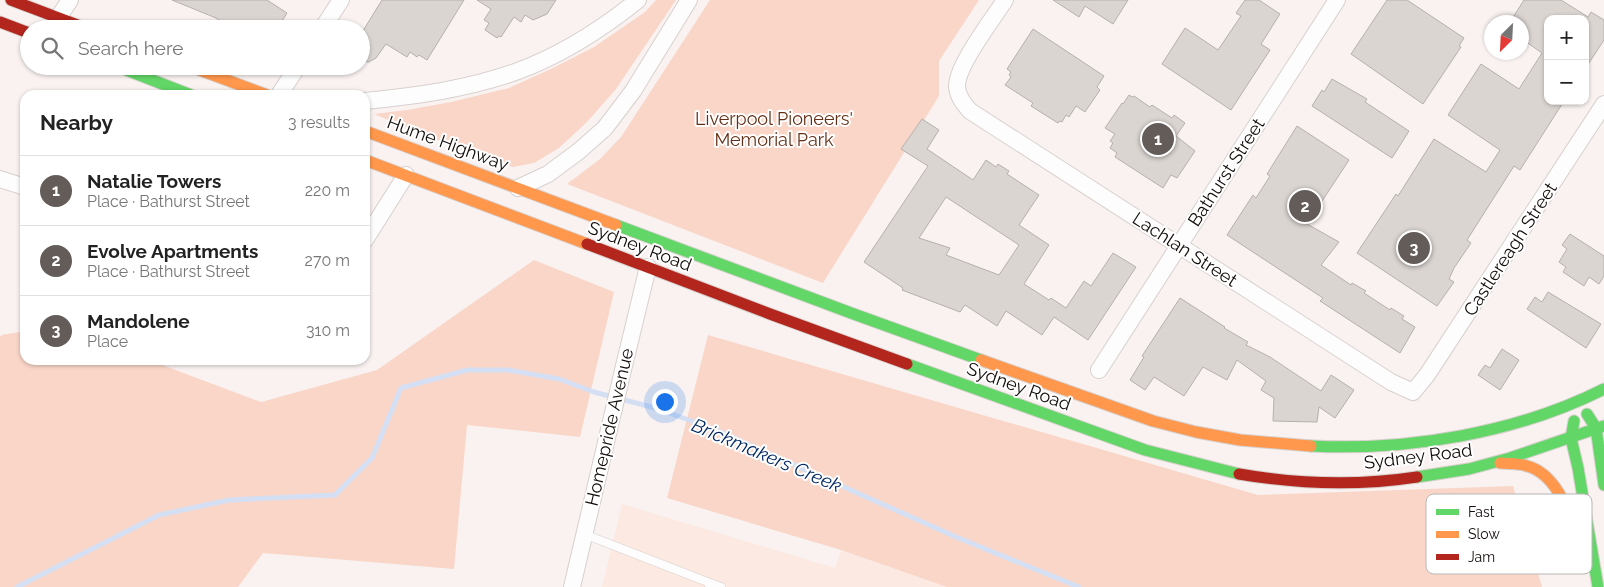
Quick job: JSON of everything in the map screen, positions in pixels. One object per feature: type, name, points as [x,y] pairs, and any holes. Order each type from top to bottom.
[{"type":"highway","points":[[11,0],[63,20]]},
{"type":"highway","points":[[0,22],[20,30]]},
{"type":"highway","points":[[140,75],[179,90]]},
{"type":"highway","points":[[213,75],[254,90]]},
{"type":"highway","name":"Hume Highway","points":[[370,133],[519,188]]},
{"type":"highway","points":[[370,162],[450,192]]},
{"type":"highway","name":"Sydney Road","points":[[519,188],[779,317],[1135,447],[1205,468],[1270,479],[1331,483],[1386,480],[1449,473],[1497,462],[1600,427]]},
{"type":"highway","name":"Sydney Road","points":[[450,192],[851,313],[1153,421],[1192,432],[1230,439],[1347,447],[1418,443],[1472,434],[1538,417],[1579,403],[1604,389]]},
{"type":"highway","points":[[1579,403],[1600,427],[1604,485]]},
{"type":"highway","points":[[1579,403],[1571,438],[1582,494]]},
{"type":"highway","points":[[1497,462],[1528,466],[1540,472],[1550,482],[1557,494]]},
{"type":"highway","points":[[1592,549],[1598,584]]},
{"type":"highway","points":[[1592,570],[1598,584]]},
{"type":"street","points":[[58,18],[70,0]]},
{"type":"street","points":[[328,20],[341,0]]},
{"type":"street","points":[[370,101],[418,96],[518,71],[588,36],[619,16],[638,0]]},
{"type":"street","points":[[450,192],[519,188],[548,174],[579,151],[605,128],[632,91],[689,0]]},
{"type":"street","name":"Lachlan Street","points":[[1006,0],[958,75],[957,88],[961,101],[970,111],[1391,382],[1413,392]]},
{"type":"street","name":"Bathurst Street","points":[[1099,370],[1337,0]]},
{"type":"street","points":[[282,90],[292,75]]},
{"type":"street","name":"Castlereagh Street","points":[[1413,392],[1427,375],[1604,104]]},
{"type":"street","points":[[370,232],[406,175]]},
{"type":"street","points":[[0,179],[20,185]]},
{"type":"street","name":"Homepride Avenue","points":[[572,587],[652,254]]},
{"type":"lane","points":[[584,534],[709,585],[721,587]]},
{"type":"shaded area","points":[[622,504],[835,568],[841,550],[947,587],[602,587]]},
{"type":"green space","points":[[656,0],[676,0],[616,89],[587,122],[559,148],[534,163],[513,167],[427,136],[374,114],[451,102],[509,88],[594,47],[645,12]]},
{"type":"green space","name":"Liverpool Pioneers' Memorial Park","points":[[710,0],[979,0],[939,61],[939,96],[823,283],[567,184],[600,159],[621,137]]},
{"type":"green space","points":[[534,260],[614,292],[580,437],[467,425],[454,569],[263,553],[238,587],[0,587],[0,337],[2,335],[20,332],[20,365],[162,365],[261,402],[377,370]]},
{"type":"green space","points":[[708,335],[1258,495],[1513,486],[1515,494],[1426,494],[1426,574],[1538,574],[1542,587],[947,587],[841,550],[667,498]]},
{"type":"building","points":[[172,0],[267,0],[287,13],[283,20],[219,20]]},
{"type":"building","points":[[382,0],[464,0],[427,60],[419,55],[417,57],[410,52],[407,57],[386,44],[376,58],[370,61],[370,20]]},
{"type":"building","points":[[477,0],[556,0],[547,14],[533,20],[525,15],[521,22],[514,17],[501,37],[497,38],[485,30],[489,23],[484,20],[491,9]]},
{"type":"building","points":[[1053,0],[1128,0],[1113,24],[1085,6],[1079,17]]},
{"type":"building","points":[[1245,0],[1259,0],[1280,14],[1261,44],[1270,50],[1231,110],[1162,64],[1185,28],[1218,50],[1241,16],[1236,13]]},
{"type":"building","points":[[1387,0],[1407,0],[1464,38],[1459,46],[1461,47],[1423,104],[1351,54]]},
{"type":"building","points":[[1524,0],[1561,0],[1585,15],[1544,15],[1544,105],[1561,105],[1520,170],[1514,166],[1467,240],[1471,243],[1449,279],[1454,282],[1437,306],[1357,253],[1396,194],[1398,196],[1434,139],[1486,172],[1500,150],[1448,115],[1481,64],[1519,89],[1542,53],[1529,44],[1529,15],[1514,15]]},
{"type":"building","points":[[1591,12],[1604,20],[1604,40],[1589,63],[1589,15]]},
{"type":"building","points":[[1033,29],[1104,76],[1097,87],[1100,90],[1085,112],[1076,106],[1069,117],[1066,115],[1062,122],[1058,123],[1031,106],[1033,103],[1005,85],[1011,77],[1009,75],[1011,72],[1007,69]]},
{"type":"building","points":[[1332,79],[1367,99],[1365,102],[1409,131],[1392,158],[1312,106]]},
{"type":"building","points":[[1129,95],[1134,96],[1150,107],[1152,105],[1172,118],[1174,115],[1185,123],[1176,136],[1195,151],[1177,178],[1171,175],[1163,188],[1115,157],[1117,153],[1110,148],[1113,143],[1110,141],[1115,134],[1105,128]]},
{"type":"building","points":[[922,119],[939,130],[927,149],[973,180],[986,160],[996,167],[998,164],[1009,171],[1007,174],[1039,195],[1019,225],[1049,245],[1024,284],[1049,300],[1051,298],[1066,308],[1084,281],[1091,286],[1113,253],[1136,267],[1088,340],[1054,317],[1042,335],[1006,311],[997,326],[965,305],[960,312],[902,290],[903,288],[864,262],[928,166],[901,149]],"holes":[[[946,197],[1019,245],[999,275],[946,255],[950,248],[919,238]]]},
{"type":"building","points":[[1297,126],[1349,160],[1307,224],[1339,242],[1321,265],[1351,285],[1352,283],[1366,291],[1364,293],[1390,310],[1391,308],[1404,316],[1402,319],[1415,327],[1400,353],[1320,301],[1323,298],[1227,235],[1253,195],[1256,198],[1270,176],[1267,174]]},
{"type":"building","points":[[1570,234],[1604,256],[1604,276],[1599,284],[1589,277],[1584,286],[1563,272],[1566,267],[1559,262],[1567,249],[1562,245]]},
{"type":"building","points":[[1548,292],[1601,324],[1586,348],[1527,309],[1535,297],[1542,302]]},
{"type":"building","points":[[1180,298],[1248,342],[1246,345],[1270,357],[1321,391],[1331,375],[1354,390],[1335,418],[1319,407],[1317,422],[1273,421],[1274,398],[1261,390],[1266,381],[1237,360],[1227,380],[1203,367],[1184,396],[1154,377],[1145,390],[1130,380],[1144,357],[1142,356]]},
{"type":"building","points":[[1502,349],[1519,360],[1500,390],[1478,375],[1485,365],[1490,368]]},
{"type":"waterway","name":"Brickmakers Creek","points":[[17,587],[159,515],[229,500],[335,495],[372,458],[401,388],[467,370],[508,370],[559,379],[594,392],[655,408],[714,429],[956,537],[1079,587]]},
{"type":"traffic: fast","points":[[139,75],[178,90]]},
{"type":"traffic: fast","points":[[616,225],[981,360]]},
{"type":"traffic: fast","points":[[907,364],[1145,450],[1239,474]]},
{"type":"traffic: fast","points":[[1311,446],[1385,445],[1461,436],[1499,428],[1535,417],[1604,389]]},
{"type":"traffic: fast","points":[[1587,414],[1596,428],[1604,485]]},
{"type":"traffic: fast","points":[[1574,421],[1571,438],[1582,494]]},
{"type":"traffic: fast","points":[[1417,477],[1469,469],[1510,458],[1604,426]]},
{"type":"traffic: fast","points":[[1592,551],[1598,587]]},
{"type":"traffic: slow","points":[[213,75],[254,90]]},
{"type":"traffic: slow","points":[[370,133],[616,225]]},
{"type":"traffic: slow","points":[[370,162],[587,244]]},
{"type":"traffic: slow","points":[[981,360],[1153,421],[1196,432],[1240,440],[1311,446]]},
{"type":"traffic: slow","points":[[1500,463],[1517,464],[1537,470],[1546,477],[1559,494]]},
{"type":"traffic: jam","points":[[11,0],[64,20]]},
{"type":"traffic: jam","points":[[0,22],[20,30]]},
{"type":"traffic: jam","points":[[587,244],[907,364]]},
{"type":"traffic: jam","points":[[1239,474],[1283,480],[1328,483],[1372,482],[1417,477]]},
{"type":"place","name":"Natalie Towers","points":[[1158,139]]},
{"type":"place","name":"Evolve Apartments","points":[[1305,206]]},
{"type":"place","name":"Mandolene","points":[[1414,248]]}]
